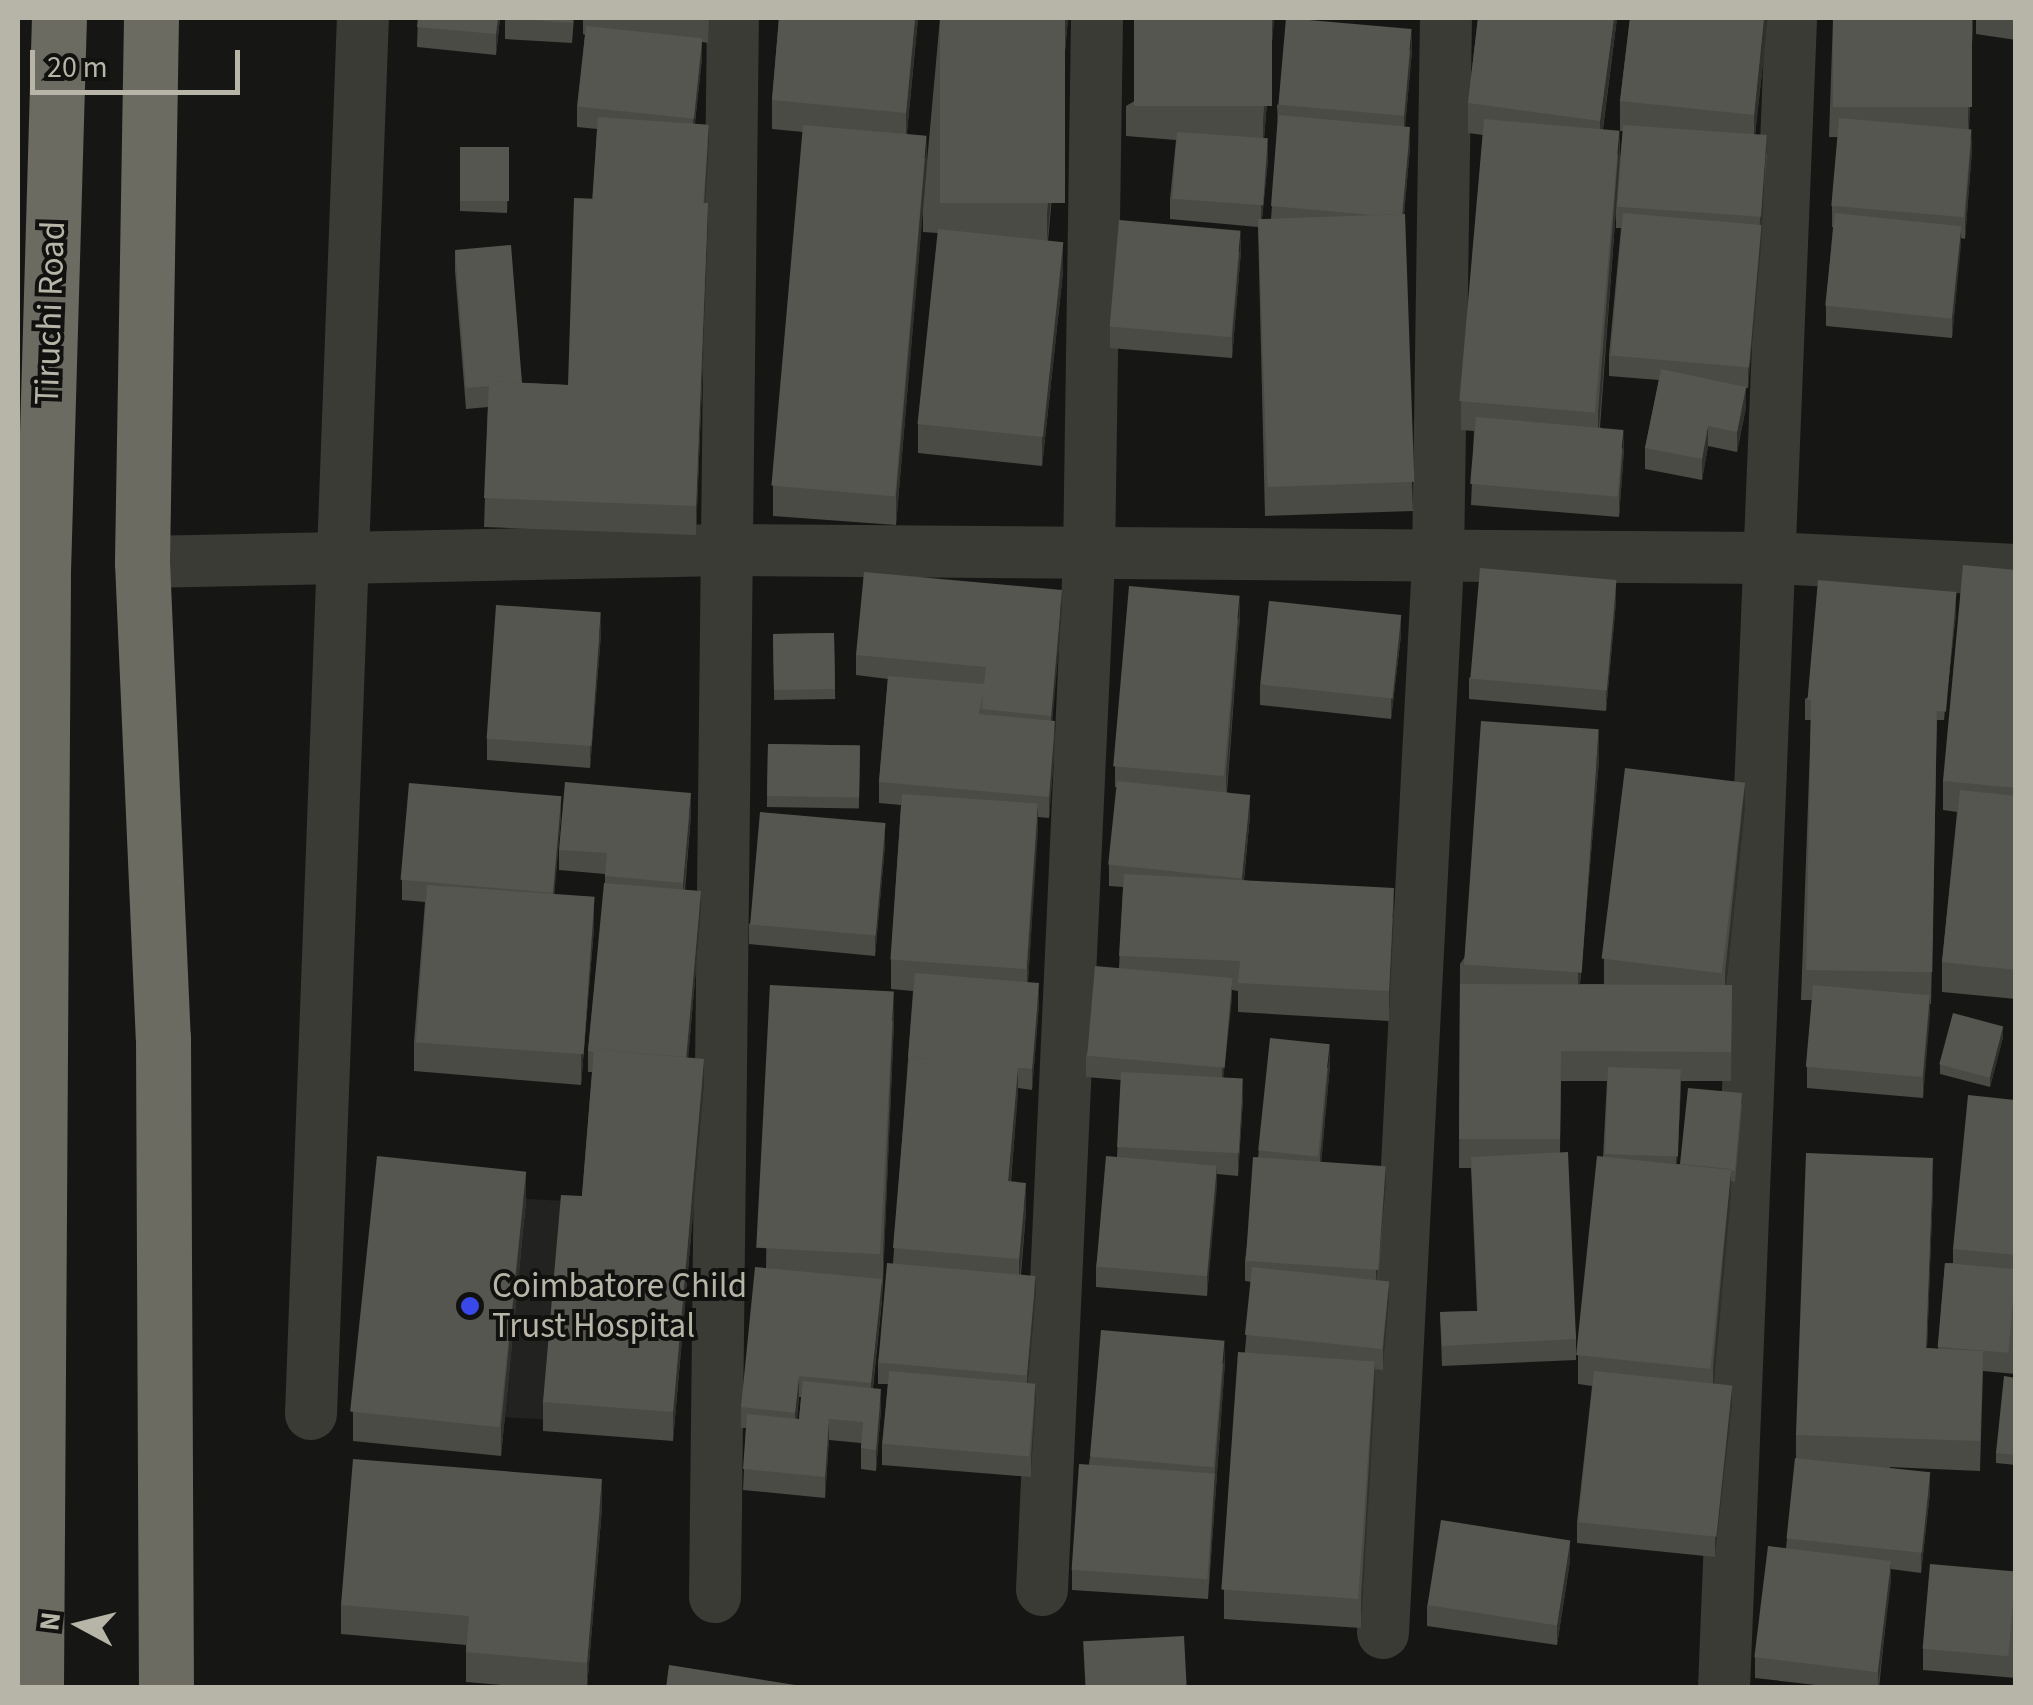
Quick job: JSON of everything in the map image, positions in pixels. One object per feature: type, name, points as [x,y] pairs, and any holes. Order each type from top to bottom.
[{"type":"highway","name":"Tiruchi Road","points":[[36,1688],[43,572],[59,18]]},
{"type":"highway","points":[[150,18],[142,562],[162,1038],[166,1688]]},
{"type":"street","points":[[311,1414],[363,18]]},
{"type":"street","points":[[715,1597],[723,550],[734,18]]},
{"type":"street","points":[[1042,1590],[1089,558],[1097,18]]},
{"type":"street","points":[[1384,1633],[1438,560],[1446,18]]},
{"type":"street","points":[[1724,1688],[1792,18]]},
{"type":"street","points":[[142,562],[723,550],[1089,558],[1770,558],[2016,570]]},
{"type":"shaded area","name":"Coimbatore Child Trust Hospital","points":[[392,1192],[561,1201],[549,1420],[381,1411]]},
{"type":"building","points":[[418,18],[498,18],[496,34],[417,27]]},
{"type":"building","points":[[505,18],[573,18],[572,23]]},
{"type":"building","points":[[779,18],[915,18],[906,113],[772,100]]},
{"type":"building","points":[[940,18],[1065,18],[1065,203],[940,203]]},
{"type":"building","points":[[1134,18],[1272,18],[1272,106],[1134,106]]},
{"type":"building","points":[[1286,18],[1412,29],[1404,116],[1278,105]]},
{"type":"building","points":[[1478,18],[1614,18],[1600,121],[1468,103]]},
{"type":"building","points":[[1630,18],[1764,18],[1754,115],[1620,101]]},
{"type":"building","points":[[1833,18],[1972,18],[1972,107],[1833,107]]},
{"type":"building","points":[[586,26],[702,38],[694,119],[578,107]]},
{"type":"building","points":[[1278,115],[1410,127],[1402,214],[1271,206]]},
{"type":"building","points":[[598,117],[709,125],[703,207],[592,199]]},
{"type":"building","points":[[1839,118],[1971,130],[1964,217],[1831,206]]},
{"type":"building","points":[[1484,119],[1619,131],[1595,413],[1459,401]]},
{"type":"building","points":[[803,125],[927,136],[895,496],[771,486]]},
{"type":"building","points":[[1623,125],[1767,135],[1761,217],[1617,207]]},
{"type":"building","points":[[1177,132],[1268,138],[1263,205],[1172,199]]},
{"type":"building","points":[[460,147],[509,147],[509,201],[460,201]]},
{"type":"building","points":[[574,198],[708,203],[696,506],[484,498],[489,381],[568,385]]},
{"type":"building","points":[[1623,213],[1761,225],[1749,368],[1611,355]]},
{"type":"building","points":[[1835,213],[1961,226],[1952,319],[1825,305]]},
{"type":"building","points":[[1405,214],[1414,482],[1267,487],[1258,219]]},
{"type":"building","points":[[1119,220],[1241,231],[1231,337],[1110,327]]},
{"type":"building","points":[[938,229],[1063,242],[1043,437],[918,424]]},
{"type":"building","points":[[511,245],[522,383],[489,381],[489,386],[466,388],[455,250]]},
{"type":"building","points":[[1661,369],[1746,387],[1737,432],[1708,426],[1702,459],[1645,448]]},
{"type":"building","points":[[1476,417],[1623,430],[1618,497],[1470,484]]},
{"type":"building","points":[[1963,565],[2016,570],[2016,788],[1943,781]]},
{"type":"building","points":[[1480,568],[1616,580],[1607,691],[1470,679]]},
{"type":"building","points":[[864,572],[1062,590],[1051,716],[982,709],[983,693],[979,714],[1055,721],[1049,797],[879,782],[888,676],[984,684],[986,667],[856,655]]},
{"type":"building","points":[[1818,580],[1956,592],[1946,712],[1808,700]]},
{"type":"building","points":[[1129,586],[1240,596],[1224,776],[1113,766]]},
{"type":"building","points":[[1269,601],[1401,615],[1392,698],[1260,685]]},
{"type":"building","points":[[496,605],[601,612],[591,746],[487,739]]},
{"type":"building","points":[[834,633],[835,689],[774,690],[773,634]]},
{"type":"building","points":[[1811,699],[1937,701],[1932,972],[1806,970]]},
{"type":"building","points":[[1481,721],[1599,729],[1582,973],[1464,964]]},
{"type":"building","points":[[768,744],[860,746],[859,798],[767,796]]},
{"type":"building","points":[[1625,768],[1745,783],[1722,973],[1602,959]]},
{"type":"building","points":[[1117,781],[1250,795],[1241,879],[1108,865]]},
{"type":"building","points":[[565,782],[691,793],[683,883],[605,876],[607,853],[559,850]]},
{"type":"building","points":[[409,783],[561,796],[553,893],[401,880]]},
{"type":"building","points":[[1960,790],[2016,796],[2016,970],[1942,962]]},
{"type":"building","points":[[902,794],[1038,803],[1026,969],[890,960]]},
{"type":"building","points":[[760,812],[886,823],[876,936],[750,925]]},
{"type":"building","points":[[1124,874],[1394,888],[1389,991],[1238,983],[1240,961],[1119,956]]},
{"type":"building","points":[[604,883],[701,891],[686,1057],[588,1051]]},
{"type":"building","points":[[427,885],[595,897],[584,1054],[416,1043]]},
{"type":"building","points":[[1095,966],[1232,978],[1225,1068],[1087,1056]]},
{"type":"building","points":[[915,973],[1039,983],[1032,1069],[908,1058]]},
{"type":"building","points":[[1460,984],[1732,985],[1731,1052],[1561,1051],[1560,1139],[1459,1139]]},
{"type":"building","points":[[770,985],[894,991],[880,1254],[756,1248]]},
{"type":"building","points":[[1813,985],[1930,995],[1922,1077],[1806,1067]]},
{"type":"building","points":[[1953,1013],[2003,1026],[1990,1078],[1939,1064]]},
{"type":"building","points":[[1270,1038],[1330,1044],[1318,1157],[1258,1150]]},
{"type":"building","points":[[594,1049],[704,1059],[673,1412],[543,1402],[561,1195],[582,1196]]},
{"type":"building","points":[[909,1057],[1018,1067],[1008,1181],[1026,1183],[1019,1259],[893,1248]]},
{"type":"building","points":[[1608,1067],[1681,1070],[1678,1156],[1605,1154]]},
{"type":"building","points":[[1121,1072],[1243,1078],[1239,1153],[1117,1147]]},
{"type":"building","points":[[1688,1088],[1742,1093],[1735,1171],[1680,1164]]},
{"type":"building","points":[[2016,1089],[2016,1255],[1953,1249],[1968,1095],[2015,1100]]},
{"type":"building","points":[[1568,1152],[1576,1339],[1442,1346],[1440,1312],[1478,1311],[1471,1157]]},
{"type":"building","points":[[1806,1153],[1933,1158],[1926,1348],[1983,1351],[1980,1441],[1796,1435]]},
{"type":"building","name":"Coimbatore Child Trust Hospital","points":[[377,1156],[526,1172],[499,1427],[350,1412]]},
{"type":"building","points":[[1106,1156],[1217,1166],[1207,1276],[1096,1267]]},
{"type":"building","points":[[1597,1156],[1731,1170],[1710,1369],[1576,1355]]},
{"type":"building","points":[[1253,1157],[1386,1166],[1378,1270],[1246,1261]]},
{"type":"building","points":[[887,1263],[1035,1276],[1027,1376],[878,1363]]},
{"type":"building","points":[[1945,1263],[2016,1269],[2008,1353],[1938,1347]]},
{"type":"building","points":[[755,1267],[882,1279],[871,1383],[799,1376],[795,1413],[741,1407]]},
{"type":"building","points":[[1252,1267],[1389,1281],[1382,1349],[1245,1335]]},
{"type":"building","points":[[1101,1330],[1225,1341],[1213,1467],[1090,1457]]},
{"type":"building","points":[[1238,1352],[1375,1362],[1358,1599],[1221,1589]]},
{"type":"building","points":[[889,1371],[1035,1384],[1029,1457],[883,1444]]},
{"type":"building","points":[[1594,1371],[1732,1386],[1716,1537],[1578,1522]]},
{"type":"building","points":[[2004,1376],[2016,1378],[2016,1455],[1996,1453]]},
{"type":"building","points":[[803,1381],[881,1389],[876,1450],[861,1448],[863,1422],[829,1419],[825,1477],[743,1469],[747,1414],[799,1419]]},
{"type":"building","points":[[1795,1458],[1930,1472],[1922,1553],[1787,1539]]},
{"type":"building","points":[[353,1459],[602,1479],[587,1663],[466,1652],[469,1616],[341,1605]]},
{"type":"building","points":[[1079,1464],[1215,1473],[1207,1579],[1072,1570]]},
{"type":"building","points":[[1441,1520],[1570,1540],[1557,1625],[1428,1605]]},
{"type":"building","points":[[1768,1546],[1891,1561],[1877,1672],[1754,1657]]},
{"type":"building","points":[[1930,1564],[2016,1571],[2008,1656],[1923,1649]]},
{"type":"building","points":[[1184,1636],[1187,1688],[1086,1688],[1083,1641]]},
{"type":"building","points":[[669,1665],[814,1688],[666,1688]]},
{"type":"building","points":[[595,1686],[654,1688],[595,1688]]},
{"type":"place","name":"Coimbatore Child Trust Hospital","points":[[470,1306]]}]
